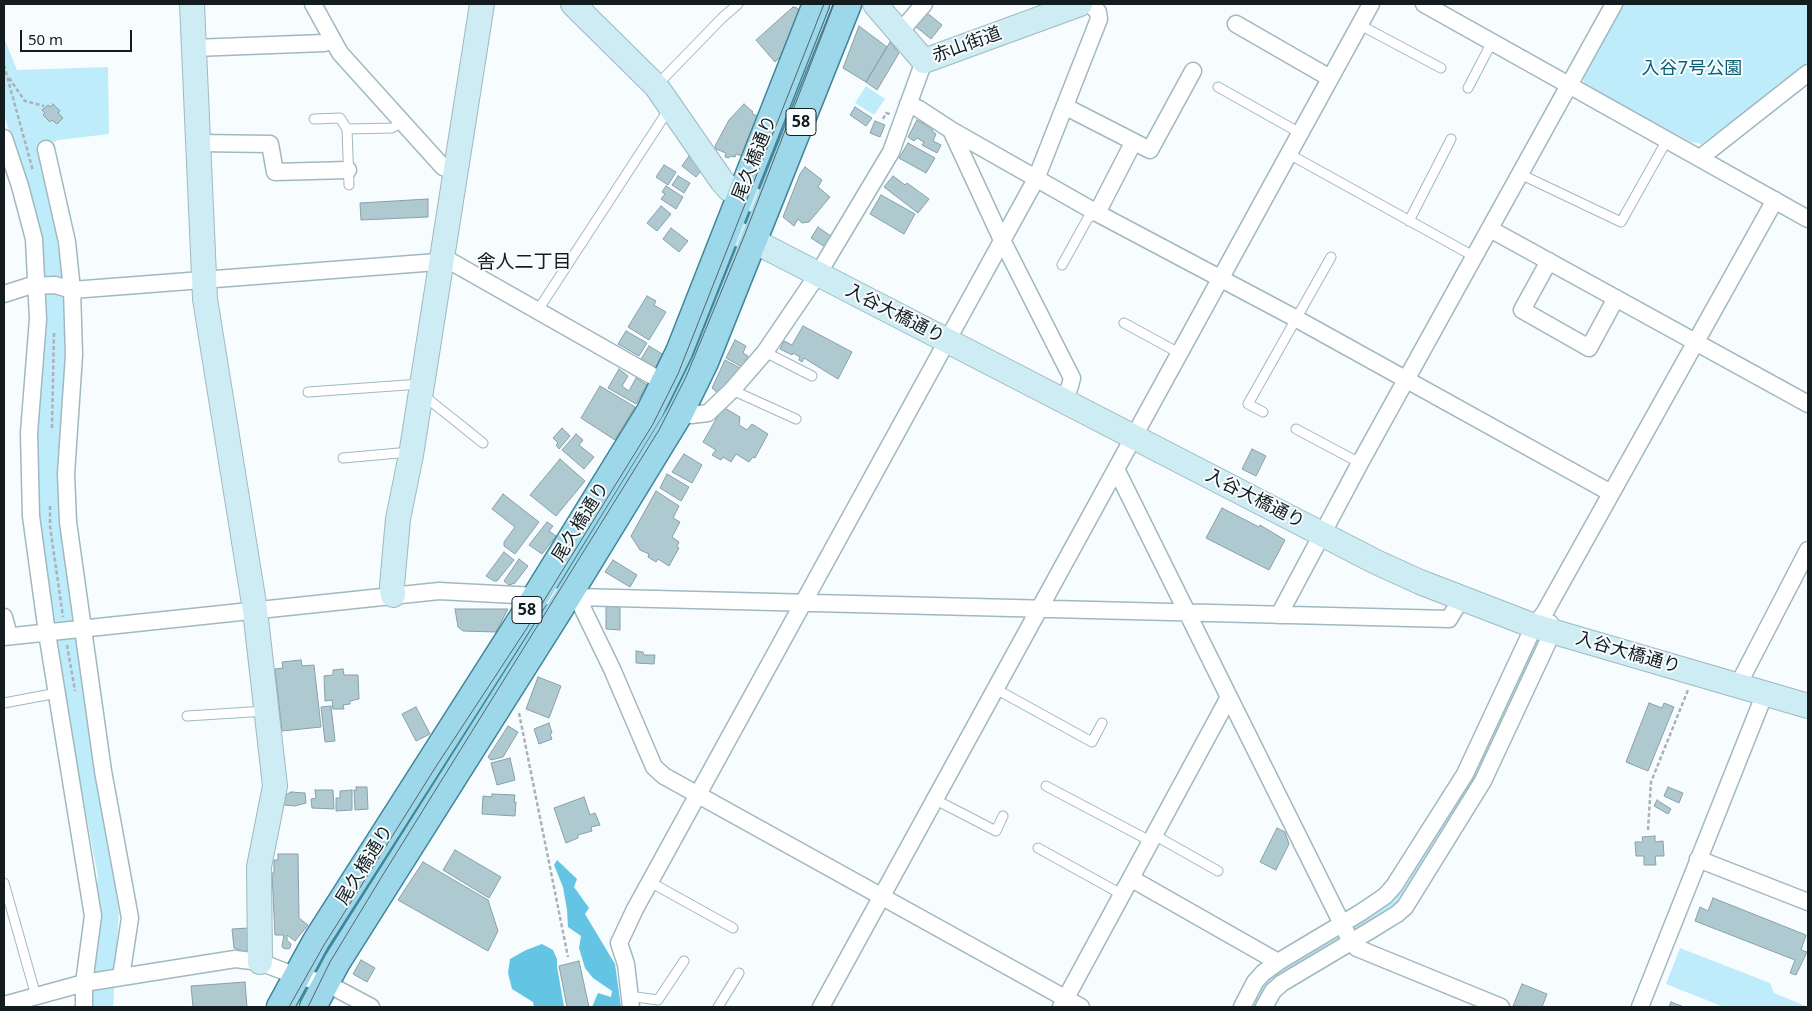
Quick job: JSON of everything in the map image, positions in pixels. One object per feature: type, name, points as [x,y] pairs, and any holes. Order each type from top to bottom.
[{"type":"main road","name":"尾久橋通り","points":[[280,1007],[316,941],[536,596],[638,432],[665,384],[683,343],[816,4]]},
{"type":"main road","name":"尾久橋通り","points":[[313,1007],[337,962],[568,596],[680,412],[705,362],[848,4]]},
{"type":"street","points":[[192,4],[205,299],[254,610],[275,786],[259,866],[260,962]]},
{"type":"street","points":[[313,4],[340,53],[443,167],[456,172]]},
{"type":"street","points":[[393,596],[392,585],[398,519],[411,455],[482,4]]},
{"type":"street","points":[[573,4],[656,86],[729,189],[768,206]]},
{"type":"street","name":"赤山街道","points":[[875,4],[924,61],[1080,4]]},
{"type":"street","points":[[899,32],[924,4]]},
{"type":"street","points":[[630,1002],[626,964],[619,943],[698,794],[1036,179],[1066,107],[1099,19],[1098,12],[1090,4]]},
{"type":"street","points":[[821,1007],[994,688],[1371,4]]},
{"type":"street","points":[[1424,4],[1808,219]]},
{"type":"street","points":[[1279,615],[1360,463],[1614,4]]},
{"type":"street","points":[[1236,24],[1330,78]]},
{"type":"street","points":[[194,48],[324,43],[333,41]]},
{"type":"street","points":[[680,412],[690,415],[708,413],[732,390],[765,352],[818,274],[891,152],[924,61]]},
{"type":"street","points":[[1066,107],[1133,143],[1150,150],[1193,71]]},
{"type":"street","points":[[1700,158],[1808,73]]},
{"type":"street","points":[[908,104],[919,108],[951,130],[1097,213],[1295,318],[1611,493]]},
{"type":"street","points":[[951,130],[1002,240],[1072,378],[1064,400]]},
{"type":"street","points":[[4,138],[20,186],[34,239],[38,319],[30,433],[31,516],[47,633],[93,916],[84,983],[84,1007]]},
{"type":"street","points":[[198,143],[270,144],[275,172],[348,178]]},
{"type":"street","points":[[1097,213],[1133,143]]},
{"type":"street","points":[[46,149],[67,242],[72,290],[74,355],[66,474],[68,522],[103,772],[130,918],[121,977]]},
{"type":"street","points":[[1242,1007],[1255,982],[1263,973],[1278,962],[1343,924],[1385,896],[1394,886],[1465,774],[1611,493],[1775,200]]},
{"type":"street","name":"入谷大橋通り","points":[[727,229],[754,241],[1064,400],[1376,562],[1461,599],[1544,623],[1808,706]]},
{"type":"street","points":[[1490,229],[1808,404]]},
{"type":"street","points":[[4,294],[29,286],[55,285],[72,290],[442,260],[450,261],[665,384]]},
{"type":"street","points":[[1549,261],[1522,310],[1589,348],[1616,298]]},
{"type":"street","points":[[1116,469],[1352,942],[1357,948],[1501,1007]]},
{"type":"street","points":[[1738,685],[1808,550]]},
{"type":"street","points":[[4,617],[6,636],[439,591],[536,596],[1449,619],[1461,599]]},
{"type":"street","points":[[568,596],[580,603],[612,670],[654,767],[664,776],[881,896],[1064,1003],[1081,1007]]},
{"type":"street","points":[[1264,1007],[1273,991],[1282,983],[1397,914],[1412,897],[1483,782],[1544,623]]},
{"type":"street","points":[[1640,1007],[1765,693]]},
{"type":"street","points":[[1064,1003],[1229,698]]},
{"type":"street","points":[[1698,859],[1808,902]]},
{"type":"street","points":[[1132,879],[1278,962]]},
{"type":"street","points":[[4,1005],[84,983],[235,959],[260,962],[296,976],[326,983],[371,1007]]},
{"type":"lane","points":[[656,86],[738,4]]},
{"type":"lane","points":[[1360,25],[1441,68]]},
{"type":"lane","points":[[1468,88],[1492,42]]},
{"type":"lane","points":[[1218,87],[1300,133]]},
{"type":"lane","points":[[538,310],[665,115],[672,109]]},
{"type":"lane","points":[[314,119],[340,118],[347,129],[348,178]]},
{"type":"lane","points":[[347,129],[392,128],[402,122]]},
{"type":"lane","points":[[1409,221],[1452,139]]},
{"type":"lane","points":[[1520,174],[1621,222],[1667,140]]},
{"type":"lane","points":[[1289,154],[1475,257]]},
{"type":"lane","points":[[1062,265],[1088,218],[1097,213]]},
{"type":"lane","points":[[1263,412],[1248,404],[1330,257]]},
{"type":"lane","points":[[1124,323],[1179,353]]},
{"type":"lane","points":[[765,352],[812,376]]},
{"type":"lane","points":[[732,390],[796,419]]},
{"type":"lane","points":[[308,392],[420,391],[483,443]]},
{"type":"lane","points":[[1296,429],[1360,463]]},
{"type":"lane","points":[[343,458],[399,453],[411,455]]},
{"type":"lane","points":[[994,688],[1092,742],[1102,722]]},
{"type":"lane","points":[[4,702],[57,692]]},
{"type":"lane","points":[[187,716],[266,711]]},
{"type":"lane","points":[[1046,786],[1218,871]]},
{"type":"lane","points":[[934,799],[996,831],[1003,816]]},
{"type":"lane","points":[[1038,848],[1123,895]]},
{"type":"lane","points":[[650,882],[733,928]]},
{"type":"lane","points":[[4,883],[36,996]]},
{"type":"lane","points":[[630,1002],[658,1000],[684,962]]},
{"type":"lane","points":[[718,1007],[739,973]]},
{"type":"path","points":[[7,75],[25,102],[44,106]]},
{"type":"path","points":[[1648,830],[1651,782],[1689,686]]},
{"type":"path","points":[[519,711],[568,957]]},
{"type":"green space","name":"入谷7号公園","points":[[1620,4],[1808,4],[1808,63],[1702,144],[1691,142],[1584,85],[1582,73]]},
{"type":"green space","points":[[4,38],[17,70],[108,67],[109,134],[58,140],[45,148],[46,179],[63,274],[66,317],[60,488],[63,531],[71,606],[79,632],[119,913],[113,1007],[89,1007],[98,877],[52,633],[41,557],[35,449],[44,334],[19,162],[4,115]]},
{"type":"green space","points":[[866,86],[885,99],[874,115],[855,103]]},
{"type":"green space","points":[[1535,635],[1545,639],[1479,782],[1418,880],[1392,911],[1259,1007],[1246,1007],[1263,979],[1385,902]]},
{"type":"green space","points":[[1680,948],[1770,983],[1774,993],[1808,1007],[1724,1007],[1666,984]]},
{"type":"shaded area","points":[[557,860],[577,879],[574,887],[589,908],[585,914],[615,964],[621,1007],[592,1007],[598,993],[611,997],[612,991],[593,978],[585,968],[579,948],[581,936],[568,927],[563,887],[554,865]]},
{"type":"shaded area","points":[[542,944],[553,950],[557,959],[564,1007],[534,1007],[533,1002],[512,989],[508,973],[510,959]]},
{"type":"building","points":[[793,7],[797,8],[799,12],[781,56],[775,62],[756,40]]},
{"type":"building","points":[[926,12],[942,25],[931,39],[915,26]]},
{"type":"building","points":[[859,26],[887,47],[866,82],[843,68]]},
{"type":"building","points":[[890,42],[899,53],[877,90],[866,82]]},
{"type":"building","points":[[53,104],[60,111],[58,113],[63,118],[57,124],[52,120],[50,122],[43,115],[45,113],[42,110],[48,105],[51,107]]},
{"type":"building","points":[[744,104],[753,112],[752,114],[758,116],[742,156],[736,154],[735,157],[725,157],[726,153],[716,149],[715,146],[729,120]]},
{"type":"building","points":[[855,107],[872,118],[866,126],[850,115]]},
{"type":"building","points":[[917,120],[933,129],[932,131],[936,134],[933,141],[941,145],[937,153],[922,145],[924,142],[917,138],[914,141],[908,137]]},
{"type":"building","points":[[875,121],[885,125],[880,137],[870,133]]},
{"type":"building","points":[[908,143],[935,158],[926,173],[899,158]]},
{"type":"building","points":[[691,153],[702,170],[696,177],[682,166]]},
{"type":"building","points":[[664,165],[676,172],[668,185],[656,177]]},
{"type":"building","points":[[805,167],[822,180],[818,187],[830,197],[809,222],[802,223],[798,219],[794,226],[783,217],[800,174]]},
{"type":"building","points":[[678,176],[690,183],[684,193],[672,185]]},
{"type":"building","points":[[893,176],[905,185],[907,183],[929,199],[918,213],[884,187]]},
{"type":"building","points":[[666,186],[683,197],[676,209],[661,199],[665,194],[662,192]]},
{"type":"building","points":[[881,195],[915,214],[904,234],[870,214]]},
{"type":"building","points":[[428,199],[428,217],[361,220],[360,203]]},
{"type":"building","points":[[661,206],[671,214],[657,231],[647,223]]},
{"type":"building","points":[[818,227],[832,237],[825,247],[811,238]]},
{"type":"building","points":[[671,228],[688,241],[679,252],[663,239]]},
{"type":"building","points":[[647,296],[656,301],[654,305],[666,312],[649,340],[628,327]]},
{"type":"building","points":[[803,326],[852,352],[838,379],[804,358],[802,362],[799,360],[800,357],[780,349],[784,341],[792,345]]},
{"type":"building","points":[[626,331],[647,343],[639,356],[618,344]]},
{"type":"building","points":[[735,340],[746,346],[743,353],[748,356],[742,367],[726,358]]},
{"type":"building","points":[[649,346],[664,355],[656,368],[641,359]]},
{"type":"building","points":[[725,360],[740,368],[718,393],[712,388]]},
{"type":"building","points":[[619,369],[628,376],[622,386],[629,391],[636,378],[647,385],[636,404],[608,388]]},
{"type":"building","points":[[600,386],[635,407],[615,440],[581,418]]},
{"type":"building","points":[[723,407],[740,417],[739,425],[747,430],[752,424],[768,434],[755,458],[753,457],[749,462],[736,454],[731,462],[723,457],[721,460],[712,455],[716,450],[703,442]]},
{"type":"building","points":[[562,428],[570,436],[559,449],[556,445],[558,443],[553,438]]},
{"type":"building","points":[[576,434],[583,440],[579,445],[594,457],[584,469],[562,450]]},
{"type":"building","points":[[1252,449],[1266,456],[1256,476],[1242,469]]},
{"type":"building","points":[[684,454],[702,465],[692,483],[672,472]]},
{"type":"building","points":[[560,459],[585,481],[556,516],[530,495]]},
{"type":"building","points":[[667,474],[689,487],[681,501],[660,488]]},
{"type":"building","points":[[656,491],[679,506],[673,518],[680,522],[672,537],[679,542],[677,547],[679,548],[669,566],[658,559],[656,562],[648,557],[649,554],[640,550],[631,536]]},
{"type":"building","points":[[503,494],[539,522],[515,554],[504,546],[504,542],[515,527],[492,509]]},
{"type":"building","points":[[1222,508],[1259,527],[1260,525],[1285,540],[1269,570],[1206,538]]},
{"type":"building","points":[[547,522],[553,526],[549,531],[556,536],[542,554],[529,545]]},
{"type":"building","points":[[504,552],[514,560],[497,581],[494,581],[486,576]]},
{"type":"building","points":[[519,559],[528,566],[515,583],[509,585],[504,581]]},
{"type":"building","points":[[613,560],[637,575],[630,587],[605,572]]},
{"type":"building","points":[[606,606],[620,607],[620,630],[606,629]]},
{"type":"building","points":[[455,609],[508,609],[496,632],[463,631],[458,627]]},
{"type":"building","points":[[636,651],[643,652],[644,655],[655,655],[654,664],[636,663]]},
{"type":"building","points":[[301,660],[302,666],[314,665],[321,727],[282,731],[275,669],[283,668],[282,662]]},
{"type":"building","points":[[343,669],[344,675],[358,675],[359,699],[350,701],[350,704],[343,705],[344,709],[333,709],[332,700],[325,701],[324,676],[333,675],[333,670]]},
{"type":"building","points":[[538,677],[561,686],[549,718],[526,709]]},
{"type":"building","points":[[1649,703],[1662,708],[1664,703],[1674,707],[1648,771],[1626,762]]},
{"type":"building","points":[[331,706],[335,741],[325,742],[321,707]]},
{"type":"building","points":[[416,707],[430,734],[416,741],[402,714]]},
{"type":"building","points":[[549,723],[552,739],[539,744],[534,729]]},
{"type":"building","points":[[508,726],[518,732],[503,757],[491,760],[488,757]]},
{"type":"building","points":[[510,758],[515,780],[497,785],[491,763]]},
{"type":"building","points":[[356,787],[367,787],[368,809],[355,810],[354,790],[357,790]]},
{"type":"building","points":[[1668,787],[1683,793],[1679,803],[1664,796]]},
{"type":"building","points":[[315,790],[333,790],[334,809],[312,808],[311,799],[316,798]]},
{"type":"building","points":[[352,790],[352,810],[336,811],[336,798],[340,798],[340,791]]},
{"type":"building","points":[[291,792],[305,793],[306,803],[295,806],[284,805],[284,796]]},
{"type":"building","points":[[492,794],[515,795],[515,816],[482,814],[483,796],[492,797]]},
{"type":"building","points":[[584,797],[590,815],[595,813],[600,825],[591,827],[592,831],[578,835],[578,838],[566,843],[554,808]]},
{"type":"building","points":[[1657,800],[1671,809],[1668,814],[1654,806]]},
{"type":"building","points":[[1277,828],[1285,832],[1289,844],[1276,870],[1260,862]]},
{"type":"building","points":[[1655,836],[1655,842],[1663,841],[1664,856],[1655,856],[1656,865],[1644,865],[1644,856],[1636,856],[1635,842],[1643,842],[1642,837]]},
{"type":"building","points":[[455,850],[501,877],[489,898],[443,870]]},
{"type":"building","points":[[278,854],[298,854],[299,918],[308,925],[295,941],[287,935],[287,940],[291,944],[288,949],[282,946],[284,935],[275,935],[272,873],[274,873],[274,860],[278,860]]},
{"type":"building","points":[[423,862],[488,900],[498,931],[488,951],[398,900]]},
{"type":"building","points":[[1713,898],[1806,935],[1801,950],[1807,952],[1796,975],[1790,973],[1795,960],[1695,921],[1700,907],[1708,911]]},
{"type":"building","points":[[249,928],[250,947],[245,952],[234,948],[232,929]]},
{"type":"building","points":[[361,960],[375,968],[367,982],[353,974]]},
{"type":"building","points":[[579,961],[589,1007],[567,1007],[559,966]]},
{"type":"building","points":[[245,982],[247,1007],[193,1007],[191,986]]},
{"type":"building","points":[[1522,984],[1547,994],[1542,1007],[1513,1006]]},
{"type":"building","points":[[1671,1002],[1684,1007],[1669,1007]]},
{"type":"tram line","points":[[289,1007],[324,945],[435,768],[527,628],[653,424],[678,374],[824,4]]},
{"type":"tram line","points":[[308,1007],[330,962],[384,873],[659,430],[686,377],[745,234],[834,4]]},
{"type":"district","name":"舎人二丁目","points":[[524,263]]}]
